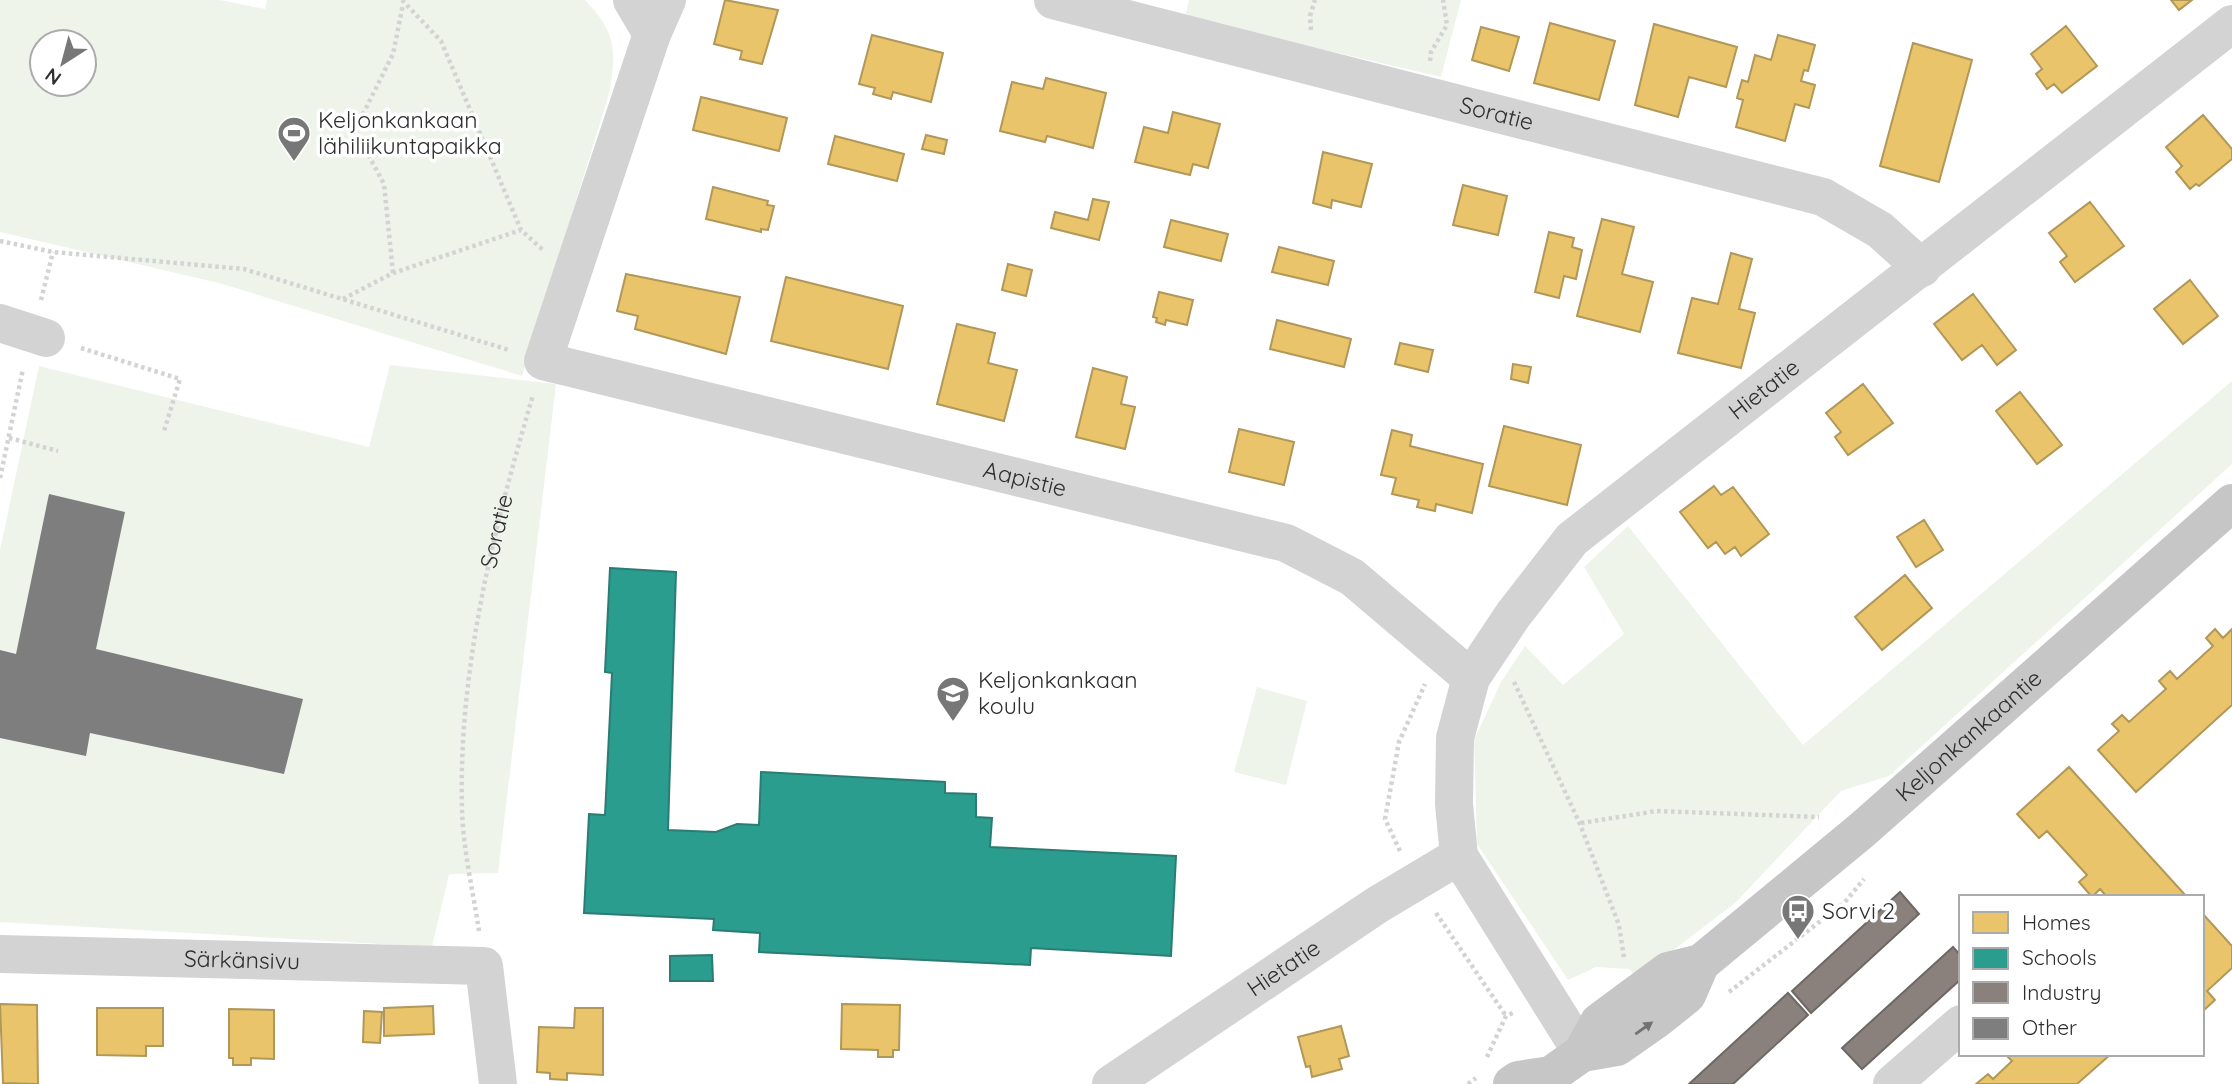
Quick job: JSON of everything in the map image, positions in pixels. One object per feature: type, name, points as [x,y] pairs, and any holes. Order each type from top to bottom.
[{"type":"main road","name":"Keljonkankaantie","points":[[1495,1081],[1551,1081],[1582,1053],[1599,1022],[1668,971],[1701,963],[1863,830],[2232,502]]},
{"type":"street","points":[[632,0],[652,34]]},
{"type":"street","points":[[543,361],[570,273],[652,34],[667,0]]},
{"type":"street","name":"Soratie","points":[[1053,0],[1823,197],[1881,230],[1922,268]]},
{"type":"street","name":"Hietatie","points":[[1582,1053],[1459,856],[1454,804],[1455,738],[1471,678],[1513,615],[1572,539],[2232,23]]},
{"type":"street","name":"Aapistie","points":[[543,361],[1286,543],[1352,577],[1471,678]]},
{"type":"street","name":"Hietatie","points":[[1111,1084],[1377,905],[1459,856]]},
{"type":"street","name":"Särkänsivu","points":[[0,954],[484,966]]},
{"type":"street","points":[[484,966],[498,1084]]},
{"type":"street","points":[[1892,1084],[1959,1026]]},
{"type":"path","points":[[1424,94],[1431,52],[1447,25],[1443,0]]},
{"type":"path","points":[[403,2],[441,41],[521,230],[570,273]]},
{"type":"path","points":[[393,273],[384,184],[355,130],[393,54],[403,2]]},
{"type":"path","points":[[343,299],[393,273],[521,230]]},
{"type":"path","points":[[0,241],[53,252],[244,269],[543,361]]},
{"type":"path","points":[[0,478],[9,439],[16,319],[45,289],[53,252]]},
{"type":"path","points":[[16,319],[180,379],[164,431]]},
{"type":"path","name":"Soratie","points":[[484,966],[462,810],[466,730],[475,646],[499,510],[543,361]]},
{"type":"path","points":[[9,439],[58,451]]},
{"type":"path","points":[[1471,678],[1514,682],[1580,824],[1619,925],[1625,963]]},
{"type":"path","points":[[1580,824],[1657,811],[1835,818],[1863,830]]},
{"type":"path","points":[[1468,1084],[1495,1081]]},
{"type":"shaded area","name":"Keljonkankaan lähiliikuntapaikka","points":[[0,0],[220,0],[265,9],[267,0],[585,0],[603,22],[612,43],[613,54],[609,94],[522,376],[219,283],[0,232]]},
{"type":"shaded area","points":[[1189,0],[1461,0],[1441,77],[1185,17]]},
{"type":"shaded area","points":[[390,365],[556,384],[498,873],[449,874],[432,947],[0,922],[0,550],[39,366],[369,447]]},
{"type":"shaded area","points":[[2232,381],[2232,464],[1889,776],[1841,791],[1735,903],[1637,978],[1629,969],[1596,967],[1568,980],[1477,844],[1474,740],[1501,682],[1525,646],[1563,685],[1624,634],[1584,567],[1628,526],[1803,745]]},
{"type":"shaded area","points":[[1257,687],[1307,701],[1286,785],[1234,772]]},
{"type":"building: Homes","points":[[725,0],[778,10],[762,64],[740,59],[742,51],[714,44]]},
{"type":"building: Homes","points":[[2171,0],[2192,0],[2179,10]]},
{"type":"building: Homes","points":[[1550,23],[1615,41],[1599,100],[1534,83]]},
{"type":"building: Homes","points":[[1654,24],[1737,47],[1726,87],[1689,77],[1678,117],[1635,105]]},
{"type":"building: Homes","points":[[2066,26],[2097,66],[2062,93],[2054,84],[2047,89],[2036,74],[2042,69],[2031,54]]},
{"type":"building: Homes","points":[[1481,27],[1519,37],[1509,71],[1472,60]]},
{"type":"building: Homes","points":[[872,35],[943,53],[931,102],[893,92],[891,99],[873,94],[875,88],[859,84]]},
{"type":"building: Homes","points":[[1778,35],[1815,45],[1808,71],[1804,70],[1801,81],[1815,85],[1809,108],[1795,104],[1785,141],[1736,127],[1743,100],[1737,98],[1742,80],[1748,82],[1755,55],[1771,60]]},
{"type":"building: Homes","points":[[1913,43],[1972,60],[1939,182],[1880,166]]},
{"type":"building: Homes","points":[[1046,78],[1106,93],[1093,148],[1047,136],[1045,142],[1000,131],[1012,82],[1043,89]]},
{"type":"building: Homes","points":[[701,97],[787,118],[779,151],[693,130]]},
{"type":"building: Homes","points":[[1173,112],[1220,124],[1208,168],[1193,164],[1190,175],[1135,162],[1144,127],[1168,133]]},
{"type":"building: Homes","points":[[2203,115],[2232,149],[2232,159],[2199,186],[2196,184],[2190,189],[2176,172],[2182,166],[2166,147]]},
{"type":"building: Homes","points":[[926,135],[947,140],[944,154],[922,149]]},
{"type":"building: Homes","points":[[835,136],[904,154],[897,181],[828,164]]},
{"type":"building: Homes","points":[[1323,152],[1372,164],[1361,207],[1332,200],[1331,208],[1313,203]]},
{"type":"building: Homes","points":[[1463,185],[1507,196],[1498,235],[1453,225]]},
{"type":"building: Homes","points":[[713,187],[768,201],[767,205],[774,206],[768,230],[761,229],[761,232],[706,219]]},
{"type":"building: Homes","points":[[1093,199],[1109,202],[1099,240],[1051,228],[1055,212],[1088,220]]},
{"type":"building: Homes","points":[[2090,202],[2124,246],[2075,282],[2060,262],[2067,256],[2049,233]]},
{"type":"building: Homes","points":[[1602,219],[1634,227],[1622,274],[1653,282],[1640,332],[1577,316]]},
{"type":"building: Homes","points":[[1171,220],[1228,234],[1221,261],[1164,247]]},
{"type":"building: Homes","points":[[1549,232],[1574,238],[1572,247],[1582,250],[1576,279],[1564,276],[1559,298],[1535,292]]},
{"type":"building: Homes","points":[[1279,247],[1334,261],[1328,285],[1272,272]]},
{"type":"building: Homes","points":[[1731,253],[1752,259],[1739,309],[1755,313],[1741,368],[1678,353],[1692,298],[1718,304]]},
{"type":"building: Homes","points":[[1008,264],[1032,270],[1026,296],[1002,290]]},
{"type":"building: Homes","points":[[626,274],[740,297],[726,354],[635,329],[638,316],[617,311]]},
{"type":"building: Homes","points":[[786,277],[903,306],[888,369],[771,341]]},
{"type":"building: Homes","points":[[2190,280],[2218,316],[2183,344],[2154,309]]},
{"type":"building: Homes","points":[[1159,292],[1193,300],[1187,325],[1166,320],[1165,325],[1156,322],[1157,318],[1153,317]]},
{"type":"building: Homes","points":[[1973,294],[2016,350],[1997,365],[1982,345],[1962,360],[1934,324]]},
{"type":"building: Homes","points":[[1277,320],[1351,339],[1344,367],[1270,349]]},
{"type":"building: Homes","points":[[957,324],[995,333],[988,363],[1017,370],[1004,421],[937,404]]},
{"type":"building: Homes","points":[[1400,343],[1433,350],[1428,372],[1395,364]]},
{"type":"building: Homes","points":[[1513,364],[1531,367],[1528,383],[1511,379]]},
{"type":"building: Homes","points":[[1093,368],[1127,377],[1121,404],[1135,407],[1125,449],[1076,437]]},
{"type":"building: Homes","points":[[1863,384],[1893,423],[1848,455],[1835,437],[1841,432],[1826,413]]},
{"type":"building: Homes","points":[[2020,392],[2062,445],[2037,464],[1996,411]]},
{"type":"building: Homes","points":[[1504,426],[1581,445],[1567,505],[1489,486]]},
{"type":"building: Homes","points":[[1239,429],[1294,442],[1284,485],[1229,472]]},
{"type":"building: Homes","points":[[1392,430],[1412,435],[1410,446],[1483,464],[1472,513],[1436,504],[1435,511],[1417,507],[1419,500],[1392,494],[1396,478],[1381,475]]},
{"type":"building: Homes","points":[[1714,486],[1721,495],[1733,487],[1769,534],[1741,556],[1735,547],[1725,554],[1716,542],[1708,548],[1680,512]]},
{"type":"building: Homes","points":[[1924,520],[1943,550],[1916,567],[1897,537]]},
{"type":"building: Homes","points":[[1905,575],[1932,608],[1882,650],[1855,617]]},
{"type":"building: Homes","points":[[2215,629],[2223,638],[2232,629],[2232,705],[2136,792],[2098,750],[2119,731],[2112,724],[2122,715],[2129,722],[2166,689],[2159,681],[2170,671],[2177,679],[2213,646],[2206,638]]},
{"type":"building: Homes","points":[[2069,767],[2185,895],[2105,895],[2100,889],[2090,895],[2079,882],[2087,875],[2047,831],[2039,838],[2017,814]]},
{"type":"building: Homes","points":[[2204,915],[2232,946],[2232,968],[2207,991],[2215,1000],[2204,1010]]},
{"type":"building: Homes","points":[[0,1004],[37,1005],[38,1084],[3,1083]]},
{"type":"building: Homes","points":[[842,1004],[900,1005],[899,1050],[893,1050],[893,1057],[878,1057],[878,1050],[841,1049]]},
{"type":"building: Homes","points":[[433,1006],[434,1034],[384,1036],[384,1008]]},
{"type":"building: Homes","points":[[97,1008],[163,1008],[163,1046],[146,1046],[146,1056],[97,1055]]},
{"type":"building: Homes","points":[[575,1008],[603,1008],[603,1075],[567,1073],[567,1080],[550,1079],[550,1073],[537,1072],[539,1027],[574,1028]]},
{"type":"building: Homes","points":[[229,1009],[274,1010],[274,1059],[251,1058],[251,1065],[233,1065],[233,1058],[229,1058]]},
{"type":"building: Homes","points":[[364,1011],[382,1012],[380,1043],[363,1042]]},
{"type":"building: Homes","points":[[1341,1026],[1349,1056],[1339,1059],[1342,1069],[1312,1077],[1310,1066],[1306,1067],[1298,1037]]},
{"type":"building: Homes","points":[[2007,1056],[2109,1056],[2077,1084],[1976,1084],[1988,1074],[1993,1079],[2012,1061]]},
{"type":"building: Schools","points":[[610,568],[676,572],[668,830],[716,832],[737,824],[759,825],[761,772],[945,782],[945,793],[976,794],[976,817],[992,818],[990,847],[1176,856],[1171,956],[1031,948],[1030,965],[759,952],[760,933],[713,930],[714,919],[584,913],[589,814],[605,815],[612,673],[605,672]]},
{"type":"building: Schools","points":[[712,955],[713,981],[670,981],[670,956]]},
{"type":"building: Industry","points":[[1900,892],[1919,914],[1811,1013],[1792,991]]},
{"type":"building: Industry","points":[[1953,947],[1959,954],[1959,981],[1862,1069],[1842,1048]]},
{"type":"building: Industry","points":[[1788,993],[1808,1015],[1733,1084],[1689,1084]]},
{"type":"building: Other","points":[[49,494],[125,512],[96,649],[303,699],[284,774],[90,733],[86,756],[0,738],[0,650],[16,654]]},
{"type":"place","name":"Keljonkankaan lähiliikuntapaikka","points":[[294,163]]},
{"type":"place","name":"Keljonkankaan koulu","points":[[953,723]]},
{"type":"place","name":"Sorvi 2","points":[[1798,941]]}]
